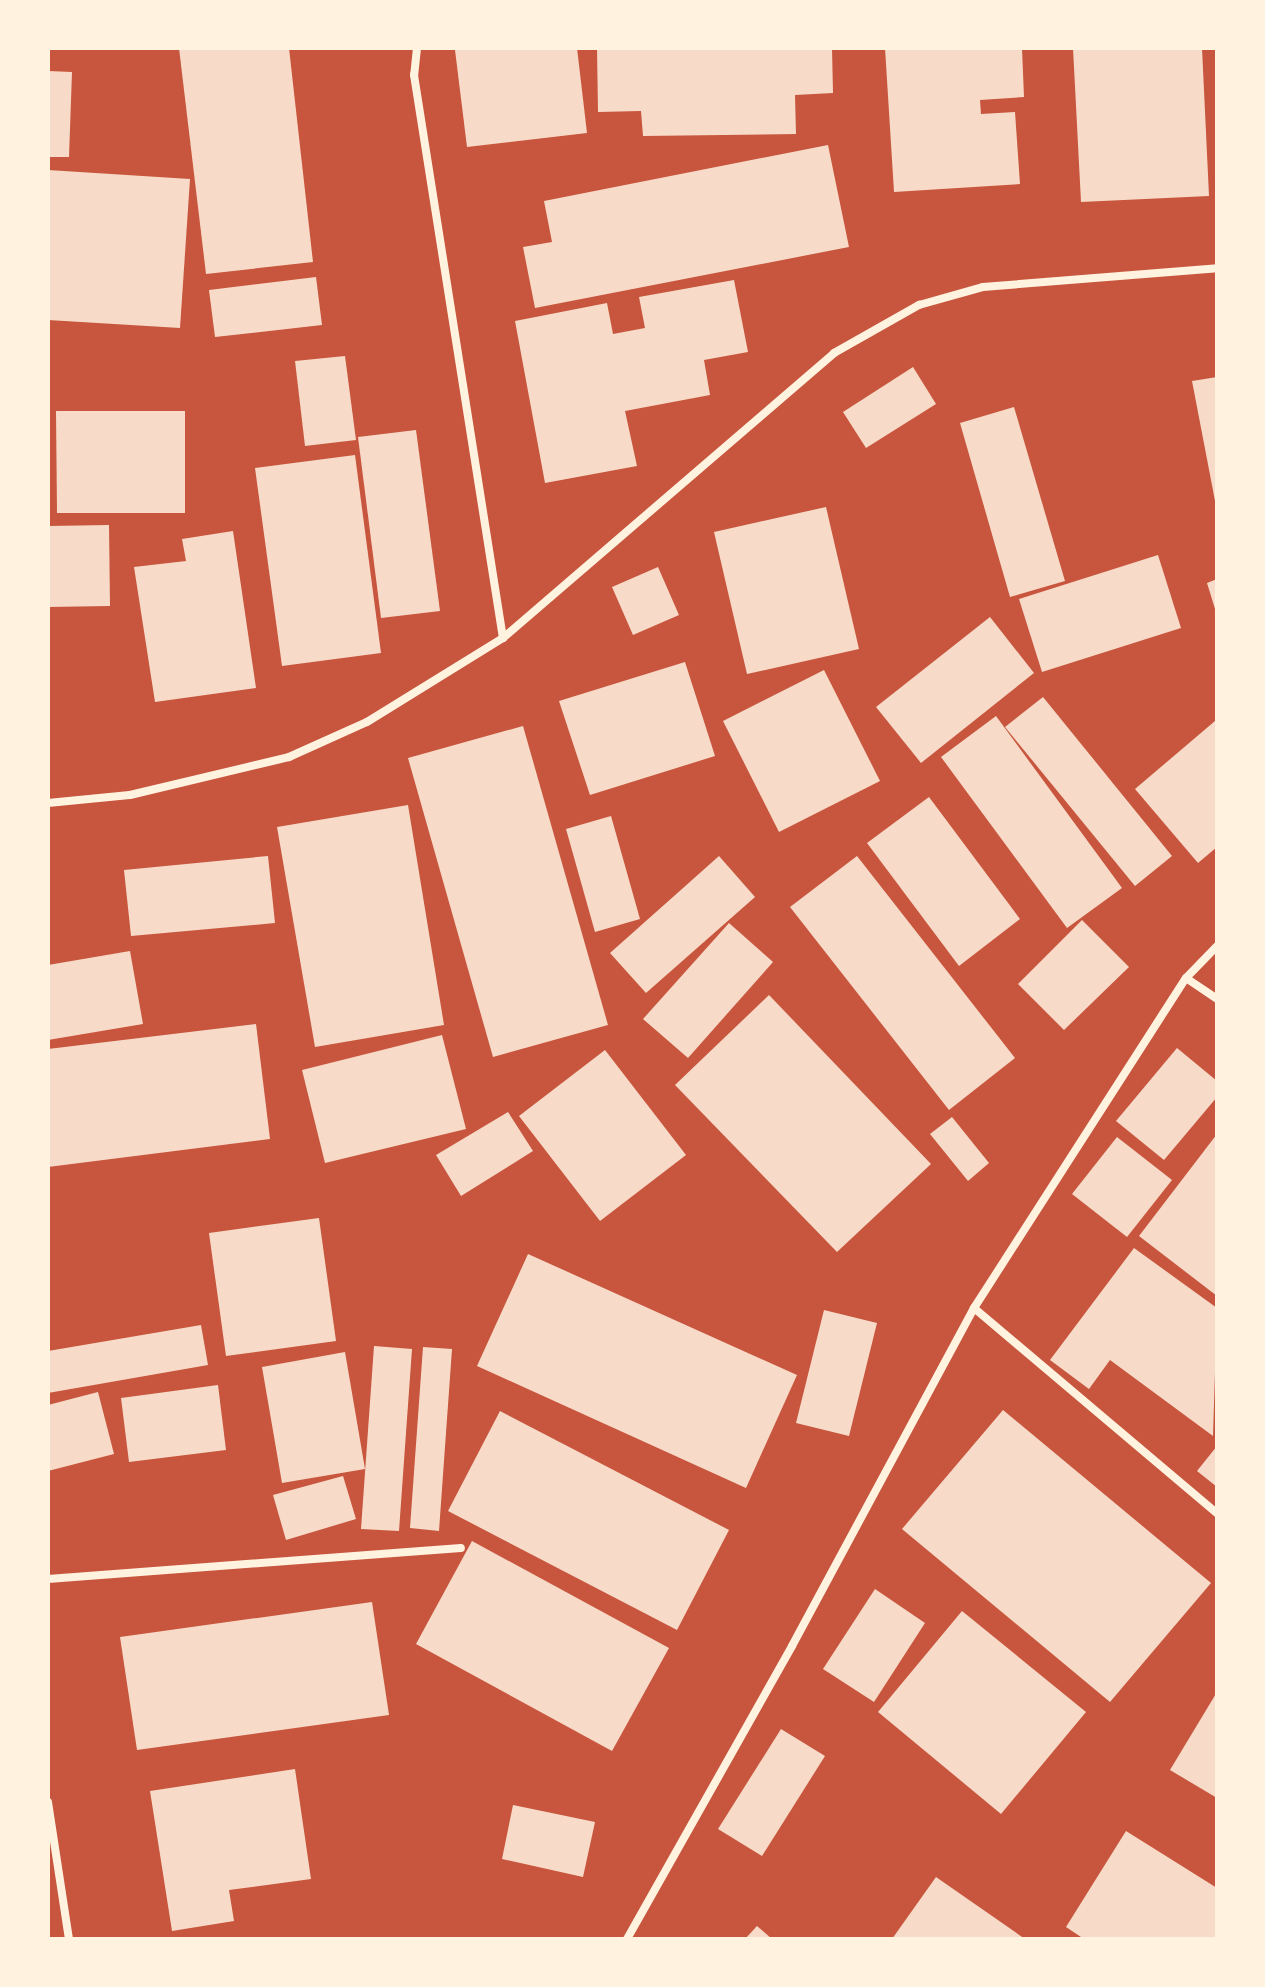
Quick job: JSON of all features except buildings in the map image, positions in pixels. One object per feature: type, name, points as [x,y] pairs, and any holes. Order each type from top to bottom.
[{"type":"street","points":[[417,48],[414,75],[503,638]]},
{"type":"street","points":[[48,803],[130,795],[289,757],[367,722],[503,638],[834,353],[919,305],[983,287],[1217,268]]},
{"type":"street","points":[[627,1939],[792,1646],[974,1308],[1186,978],[1217,946]]},
{"type":"street","points":[[1186,978],[1217,999]]},
{"type":"street","points":[[974,1308],[1217,1513]]},
{"type":"street","points":[[48,1579],[461,1548]]},
{"type":"street","points":[[48,1802],[69,1939]]}]
